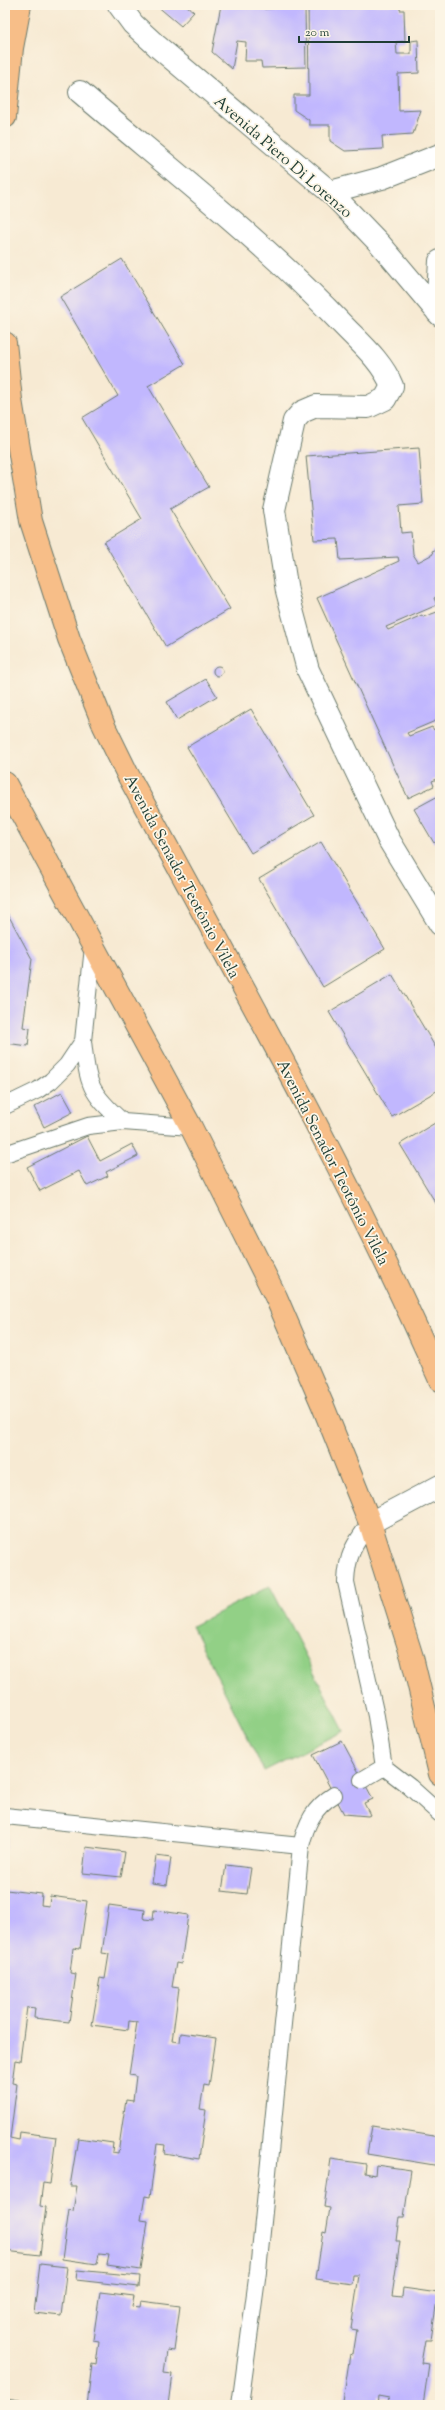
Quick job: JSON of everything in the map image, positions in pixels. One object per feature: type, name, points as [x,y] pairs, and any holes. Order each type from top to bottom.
[{"type":"main road","points":[[5,117],[12,48],[20,5]]},
{"type":"main road","name":"Avenida Senador Teotônio Vilela","points":[[5,343],[11,400],[31,520],[69,639],[104,726],[128,775],[328,1146],[410,1312],[440,1380]]},
{"type":"main road","points":[[5,784],[191,1127],[276,1297],[323,1406],[370,1523],[412,1657],[440,1774]]},
{"type":"street","name":"Avenida Piero Di Lorenzo","points":[[119,5],[133,24],[157,46],[330,192],[380,244],[439,314]]},
{"type":"street","points":[[80,92],[255,240],[326,307],[386,370],[392,386],[385,398],[368,407],[316,406],[302,412],[294,421],[274,510],[287,591],[308,670],[389,840],[440,924]]},
{"type":"street","points":[[330,192],[382,178],[440,155]]},
{"type":"street","points":[[439,314],[440,261]]},
{"type":"street","points":[[370,1523],[440,1486]]},
{"type":"lane","points":[[93,947],[83,1041],[88,1079],[94,1093],[123,1122]]},
{"type":"lane","points":[[5,1106],[38,1090],[51,1081],[67,1065],[83,1041]]},
{"type":"lane","points":[[5,1154],[88,1126],[123,1122],[191,1127]]},
{"type":"lane","points":[[370,1523],[354,1544],[347,1561],[346,1582],[376,1716],[384,1767],[410,1786],[440,1814]]},
{"type":"lane","points":[[362,1780],[384,1767]]},
{"type":"lane","points":[[240,2405],[258,2271],[301,1846],[309,1821],[323,1802],[334,1795]]},
{"type":"lane","points":[[5,1816],[301,1846]]},
{"type":"green space","points":[[270,1586],[344,1731],[264,1771],[192,1626]]},
{"type":"building","points":[[156,5],[186,5],[194,12],[181,26]]},
{"type":"building","points":[[221,5],[265,5],[264,9],[305,7],[306,67],[262,68],[261,61],[245,61],[246,42],[237,41],[232,69],[212,52]]},
{"type":"building","points":[[308,5],[400,5],[400,10],[404,10],[405,41],[396,42],[397,54],[411,54],[411,41],[418,40],[419,73],[398,74],[399,111],[421,110],[413,134],[382,136],[383,149],[345,151],[330,141],[330,125],[309,125],[309,120],[294,110],[294,95],[309,95]]},
{"type":"building","points":[[122,259],[185,364],[148,386],[209,487],[170,509],[230,609],[166,647],[104,542],[142,519],[82,418],[118,396],[60,297]]},
{"type":"building","points":[[419,448],[423,504],[399,506],[401,533],[411,532],[413,554],[418,562],[433,554],[432,551],[440,548],[440,595],[434,598],[437,605],[386,627],[388,630],[422,615],[423,617],[440,611],[440,719],[407,733],[409,736],[432,727],[434,730],[440,727],[440,778],[432,781],[434,786],[408,798],[317,598],[399,561],[398,557],[340,560],[338,539],[314,540],[306,456]]},
{"type":"building","points":[[216,666],[220,666],[222,667],[222,675],[216,676],[213,673],[213,669]]},
{"type":"building","points":[[206,679],[217,696],[177,720],[167,702]]},
{"type":"building","points":[[251,709],[314,815],[251,853],[187,747]]},
{"type":"building","points":[[440,795],[440,839],[434,843],[414,809]]},
{"type":"building","points":[[321,842],[385,949],[323,987],[259,879]]},
{"type":"building","points":[[5,909],[32,959],[23,1027],[30,1028],[28,1046],[5,1043]]},
{"type":"building","points":[[392,974],[440,1055],[440,1089],[392,1117],[329,1012]]},
{"type":"building","points":[[62,1092],[73,1112],[44,1127],[34,1107]]},
{"type":"building","points":[[440,1120],[440,1210],[400,1144]]},
{"type":"building","points":[[87,1136],[100,1161],[132,1144],[138,1156],[106,1172],[108,1176],[87,1186],[79,1171],[40,1191],[27,1167]]},
{"type":"building","points":[[342,1741],[373,1799],[364,1803],[370,1815],[368,1816],[344,1814],[313,1755]]},
{"type":"building","points":[[5,1836],[8,1836],[6,1849],[5,1849]]},
{"type":"building","points":[[86,1847],[125,1852],[121,1877],[83,1873]]},
{"type":"building","points":[[156,1856],[171,1858],[167,1885],[152,1883]]},
{"type":"building","points":[[226,1865],[251,1868],[247,1894],[222,1891]]},
{"type":"building","points":[[6,1890],[42,1894],[41,1905],[49,1906],[50,1896],[87,1901],[80,1949],[73,1948],[70,1973],[76,1974],[69,2022],[34,2018],[35,2008],[27,2007],[20,2061],[15,2060],[12,2083],[17,2084],[10,2138],[19,2140],[20,2132],[56,2137],[50,2184],[43,2183],[40,2206],[46,2207],[40,2255],[5,2251]]},
{"type":"building","points":[[109,1905],[145,1910],[144,1919],[153,1920],[154,1910],[188,1915],[181,1964],[176,1963],[172,1987],[179,1988],[172,2041],[180,2042],[181,2033],[216,2038],[209,2086],[204,2085],[200,2109],[206,2110],[199,2159],[164,2153],[165,2145],[157,2144],[150,2197],[145,2196],[141,2220],[148,2221],[141,2270],[107,2265],[109,2255],[99,2254],[97,2264],[62,2259],[69,2210],[73,2211],[77,2186],[70,2186],[78,2138],[113,2143],[112,2152],[118,2153],[126,2100],[133,2101],[136,2076],[129,2075],[137,2022],[129,2021],[128,2030],[92,2025],[100,1978],[105,1979],[109,1954],[102,1953]]},
{"type":"building","points":[[372,2126],[440,2137],[440,2166],[367,2154]]},
{"type":"building","points":[[331,2159],[366,2164],[365,2173],[375,2175],[376,2165],[411,2170],[404,2217],[399,2217],[396,2241],[400,2241],[392,2296],[402,2297],[403,2288],[438,2293],[431,2340],[425,2340],[421,2363],[429,2364],[423,2405],[387,2405],[389,2398],[378,2396],[377,2405],[343,2402],[350,2354],[353,2355],[357,2330],[351,2329],[359,2275],[353,2275],[352,2284],[316,2279],[323,2232],[326,2233],[330,2208],[324,2207]]},
{"type":"building","points":[[40,2264],[67,2267],[61,2316],[34,2313]]},
{"type":"building","points":[[77,2270],[140,2276],[139,2287],[76,2280]]},
{"type":"building","points":[[100,2292],[134,2296],[132,2306],[140,2307],[141,2301],[180,2306],[174,2351],[167,2350],[164,2373],[172,2374],[168,2405],[87,2405],[92,2364],[96,2365],[99,2341],[93,2340]]},
{"type":"building","points":[[5,2398],[20,2400],[19,2405],[5,2405]]},
{"type":"building","points":[[43,2403],[54,2404],[54,2405],[42,2405]]}]
